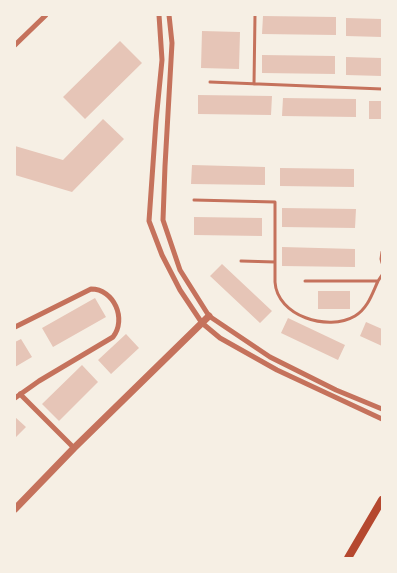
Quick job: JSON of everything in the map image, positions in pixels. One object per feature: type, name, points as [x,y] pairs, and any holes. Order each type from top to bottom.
[{"type":"main road","points":[[348,558],[382,500]]},
{"type":"street","points":[[15,44],[46,15]]},
{"type":"street","points":[[159,15],[162,60],[149,221],[162,255],[180,290],[202,323],[220,338],[277,370],[382,419]]},
{"type":"street","points":[[169,15],[172,43],[164,166],[163,220],[180,270],[209,316],[270,357],[336,390],[382,409]]},
{"type":"street","points":[[15,327],[91,289],[100,290],[107,294],[119,312],[118,328],[113,337],[17,396],[74,448]]},
{"type":"street","points":[[15,509],[74,448],[209,316]]},
{"type":"lane","points":[[254,84],[256,15]]},
{"type":"lane","points":[[210,82],[382,89]]},
{"type":"lane","points":[[194,200],[275,202],[275,288],[282,303],[289,309],[318,322],[334,323],[354,316],[365,308],[382,275]]},
{"type":"lane","points":[[382,252],[382,263]]},
{"type":"lane","points":[[241,261],[275,262]]},
{"type":"lane","points":[[305,281],[378,281]]},
{"type":"building","points":[[263,16],[336,17],[336,35],[262,34]]},
{"type":"building","points":[[346,18],[382,19],[382,37],[346,36]]},
{"type":"building","points":[[202,31],[240,32],[239,69],[201,68]]},
{"type":"building","points":[[120,41],[142,63],[85,119],[63,97]]},
{"type":"building","points":[[262,55],[335,56],[335,74],[262,73]]},
{"type":"building","points":[[346,57],[382,58],[382,76],[346,75]]},
{"type":"building","points":[[198,95],[272,96],[271,115],[198,114]]},
{"type":"building","points":[[283,98],[356,99],[356,117],[282,116]]},
{"type":"building","points":[[369,101],[382,101],[382,119],[369,119]]},
{"type":"building","points":[[103,119],[124,139],[72,192],[15,175],[15,146],[63,160]]},
{"type":"building","points":[[192,165],[265,167],[265,185],[191,184]]},
{"type":"building","points":[[280,168],[354,169],[354,187],[280,186]]},
{"type":"building","points":[[282,208],[356,209],[355,228],[282,227]]},
{"type":"building","points":[[194,217],[262,218],[262,236],[194,235]]},
{"type":"building","points":[[282,247],[355,249],[355,267],[282,266]]},
{"type":"building","points":[[222,264],[272,311],[260,323],[210,276]]},
{"type":"building","points":[[318,291],[350,291],[350,309],[318,309]]},
{"type":"building","points":[[95,298],[106,317],[53,347],[42,328]]},
{"type":"building","points":[[288,318],[345,345],[338,360],[281,333]]},
{"type":"building","points":[[366,322],[382,329],[382,346],[360,336]]},
{"type":"building","points":[[126,334],[139,348],[111,374],[98,360]]},
{"type":"building","points":[[21,339],[32,357],[15,367],[15,342]]},
{"type":"building","points":[[82,365],[98,382],[59,421],[42,404]]},
{"type":"building","points":[[15,417],[26,427],[15,438]]}]
